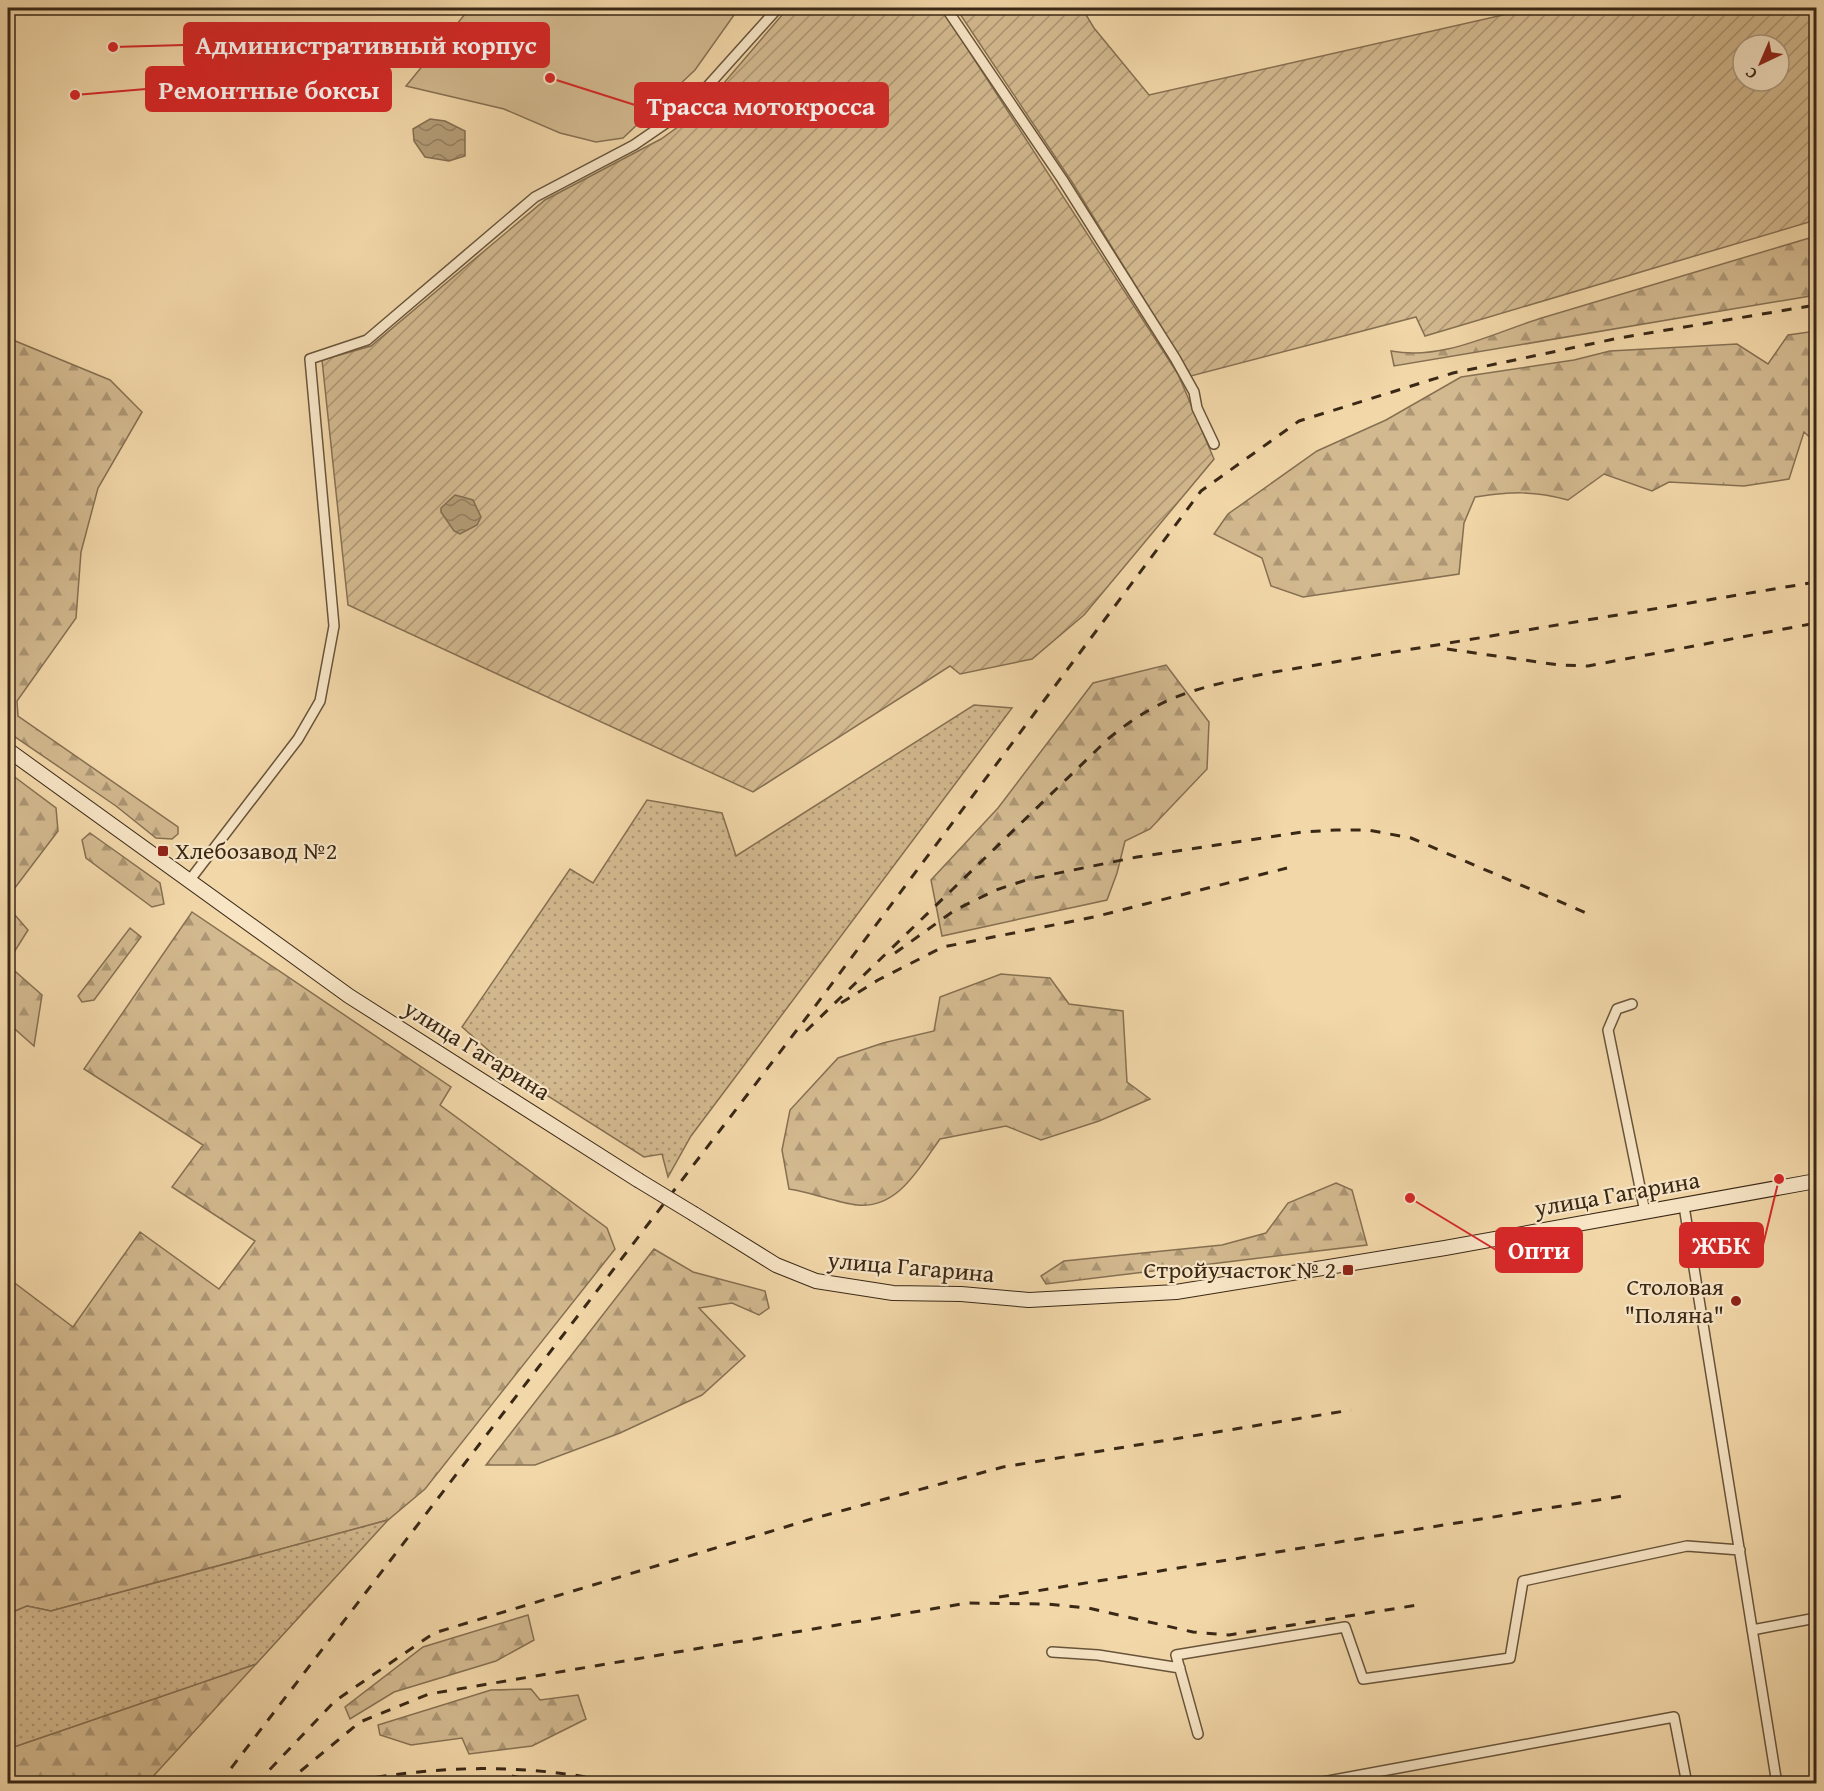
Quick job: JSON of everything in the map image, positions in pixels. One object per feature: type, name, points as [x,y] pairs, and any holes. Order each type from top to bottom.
[{"type":"main road","name":"улица Гагарина","points":[[8,750],[189,881],[428,1048],[776,1264],[816,1281],[893,1293],[961,1294],[1029,1300],[1176,1292],[1684,1206],[1816,1181]]},
{"type":"street","points":[[189,881],[298,739],[320,701],[334,626],[310,359],[367,340],[535,197],[634,146],[688,108],[778,8]]},
{"type":"street","points":[[946,8],[1062,179],[1175,358],[1194,392],[1197,408],[1214,444]]},
{"type":"street","points":[[1632,1004],[1617,1010],[1608,1030],[1645,1212]]},
{"type":"street","points":[[1684,1206],[1777,1784]]},
{"type":"street","points":[[1198,1734],[1176,1655],[1345,1627],[1362,1679],[1510,1658],[1523,1581],[1687,1546],[1740,1550]]},
{"type":"street","points":[[1752,1630],[1816,1618]]},
{"type":"street","points":[[1052,1652],[1098,1655],[1180,1668]]},
{"type":"street","points":[[1312,1784],[1674,1717],[1687,1784]]},
{"type":"green space","points":[[470,8],[739,8],[695,70],[623,138],[596,142],[560,133],[504,109],[406,86]]},
{"type":"green space","points":[[788,8],[941,8],[1178,374],[1214,459],[1084,615],[1032,659],[960,674],[950,666],[753,792],[348,605],[322,360],[371,346],[545,200],[661,139],[700,111]]},
{"type":"green space","points":[[956,8],[1082,8],[1094,28],[1149,95],[1534,8],[1816,8],[1816,220],[1425,336],[1416,317],[1191,376],[1072,182]]},
{"type":"green space","points":[[1816,236],[1816,295],[1394,366],[1391,351],[1411,353],[1450,349],[1545,317]]},
{"type":"green space","points":[[1816,331],[1816,443],[1804,432],[1789,479],[1744,486],[1669,482],[1652,491],[1604,474],[1568,500],[1522,493],[1475,497],[1464,523],[1459,574],[1303,597],[1271,586],[1262,558],[1214,534],[1228,514],[1317,451],[1386,420],[1461,377],[1574,360],[1610,351],[1737,344],[1768,364],[1788,335]]},
{"type":"green space","points":[[8,338],[110,380],[142,412],[98,488],[81,552],[76,618],[17,701],[18,716],[178,827],[178,834],[172,839],[156,838],[116,806],[8,732]]},
{"type":"green space","points":[[1166,665],[1209,722],[1207,769],[1150,829],[1125,841],[1107,900],[942,936],[931,880],[998,808],[1093,683]]},
{"type":"green space","points":[[974,705],[1012,708],[691,1136],[668,1177],[662,1154],[644,1157],[521,1079],[462,1027],[570,869],[593,883],[647,800],[722,813],[736,856]]},
{"type":"green space","points":[[8,772],[56,808],[58,831],[8,897]]},
{"type":"green space","points":[[90,833],[160,883],[164,904],[152,907],[86,858],[82,840]]},
{"type":"green space","points":[[8,907],[28,930],[8,962]]},
{"type":"green space","points":[[192,912],[451,1087],[440,1105],[607,1228],[615,1249],[425,1489],[388,1520],[51,1611],[27,1606],[8,1614],[8,1278],[73,1327],[140,1232],[219,1289],[255,1241],[172,1187],[203,1145],[84,1069]]},
{"type":"green space","points":[[130,928],[141,937],[94,1000],[82,1002],[78,996]]},
{"type":"green space","points":[[8,965],[42,995],[34,1046],[8,1023]]},
{"type":"green space","points":[[1001,974],[1050,978],[1069,1004],[1123,1011],[1127,1082],[1150,1099],[1099,1121],[1041,1140],[1006,1126],[940,1139],[915,1174],[896,1194],[871,1205],[849,1204],[789,1189],[782,1150],[790,1110],[838,1058],[883,1043],[934,1031],[940,997]]},
{"type":"green space","points":[[1336,1183],[1352,1190],[1367,1245],[1046,1284],[1041,1276],[1064,1261],[1222,1245],[1266,1233],[1288,1203]]},
{"type":"green space","points":[[654,1249],[693,1272],[765,1291],[769,1308],[759,1315],[732,1303],[699,1308],[745,1356],[702,1395],[620,1433],[535,1465],[486,1465]]},
{"type":"green space","points":[[388,1520],[256,1664],[8,1749],[8,1614],[27,1606],[51,1611]]},
{"type":"green space","points":[[528,1615],[534,1640],[496,1661],[394,1692],[350,1719],[345,1707],[423,1647]]},
{"type":"green space","points":[[256,1664],[147,1783],[8,1783],[8,1749]]},
{"type":"green space","points":[[531,1689],[540,1700],[578,1695],[586,1719],[532,1746],[469,1754],[462,1738],[411,1745],[380,1735],[378,1725],[491,1690]]},
{"type":"water","points":[[430,119],[445,121],[465,131],[465,156],[449,161],[425,157],[414,141],[413,129]]},
{"type":"water","points":[[455,495],[473,500],[481,517],[477,525],[460,534],[454,531],[441,512],[441,508]]},
{"type":"railway","points":[[219,1784],[813,1009],[1201,491],[1299,421],[1453,373],[1619,338],[1816,305]]},
{"type":"railway","points":[[806,1031],[1108,739],[1146,712],[1165,702],[1202,688],[1268,673],[1816,582]]},
{"type":"railway","points":[[1447,649],[1559,665],[1588,666],[1816,623]]},
{"type":"railway","points":[[895,953],[955,910],[996,890],[1029,879],[1137,857],[1302,832],[1336,830],[1368,830],[1411,838],[1591,915]]},
{"type":"railway","points":[[841,1003],[878,980],[943,947],[1094,917],[1287,868]]},
{"type":"railway","points":[[256,1784],[335,1701],[434,1633],[815,1518],[1003,1467],[1351,1410]]},
{"type":"railway","points":[[999,1597],[1623,1496]]},
{"type":"railway","points":[[285,1784],[360,1722],[429,1694],[967,1603],[1048,1604],[1088,1608],[1193,1632],[1229,1635],[1424,1604]]},
{"type":"railway","points":[[337,1784],[409,1773],[480,1769],[550,1772],[622,1784]]},
{"type":"railway","points":[[512,1776],[548,1784]]},
{"type":"place","name":"Административный корпус","points":[[113,47]]},
{"type":"place","name":"Трасса мотокросса","points":[[550,78]]},
{"type":"place","name":"Ремонтные боксы","points":[[75,95]]},
{"type":"place","name":"Хлебозавод №2","points":[[163,851]]},
{"type":"place","name":"ЖБК","points":[[1779,1179]]},
{"type":"place","name":"Опти","points":[[1410,1198]]},
{"type":"place","name":"Стройучасток № 2","points":[[1348,1270]]},
{"type":"place","name":"Столовая \"Поляна\"","points":[[1736,1301]]}]
